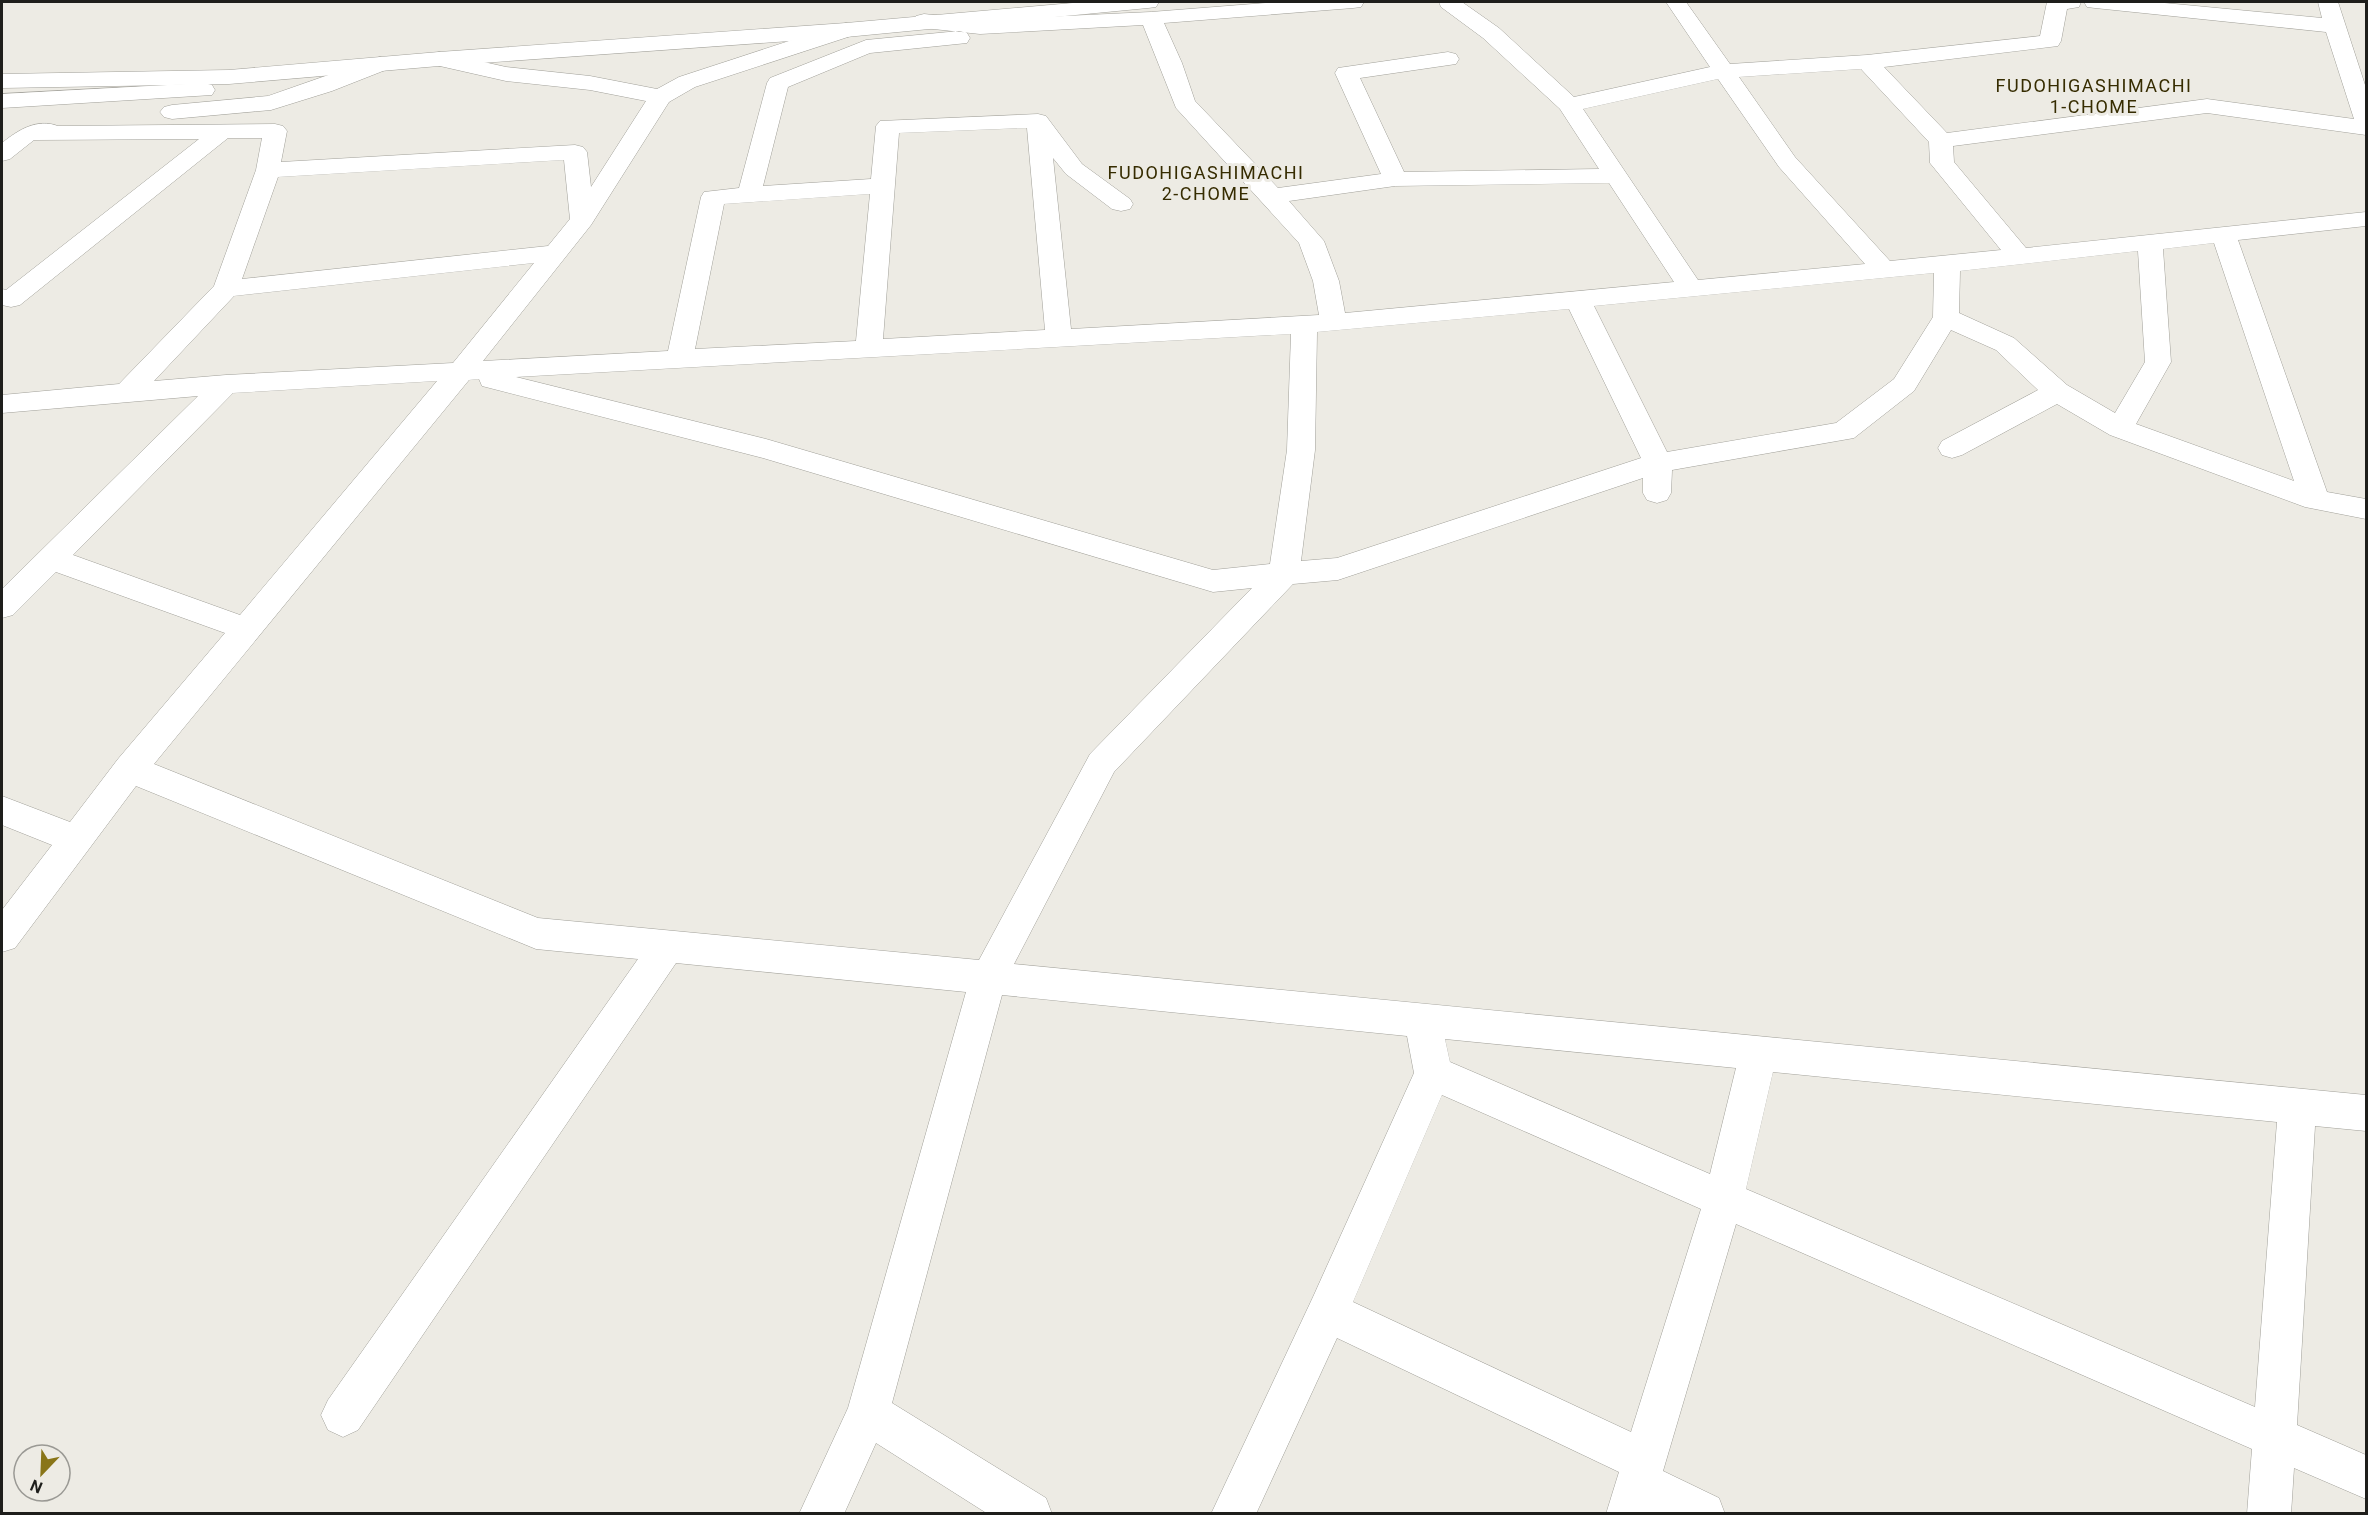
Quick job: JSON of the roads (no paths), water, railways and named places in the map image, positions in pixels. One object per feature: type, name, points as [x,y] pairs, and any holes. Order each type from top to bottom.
[{"type":"street","points":[[2,81],[229,78],[439,59],[846,30],[924,21],[1353,2]]},
{"type":"street","points":[[1449,2],[1491,33],[1569,105],[1691,289]]},
{"type":"street","points":[[1676,2],[1787,162],[1884,270]]},
{"type":"street","points":[[1569,105],[1725,71],[1867,62],[2050,41],[2057,3],[2071,2]]},
{"type":"street","points":[[2095,2],[2335,26]]},
{"type":"street","points":[[2328,2],[2335,26],[2358,70],[2367,122]]},
{"type":"street","points":[[924,21],[980,27],[1149,10]]},
{"type":"street","points":[[821,1514],[868,1413],[988,978],[1102,763],[1284,575],[1326,281],[1311,242],[1272,196],[1184,103],[1171,63],[1149,10]]},
{"type":"street","points":[[749,195],[778,82],[866,47],[960,38],[980,27]]},
{"type":"street","points":[[2,937],[130,770],[460,372],[582,220],[660,97],[687,82],[846,30]]},
{"type":"street","points":[[439,59],[506,74],[590,83],[660,97]]},
{"type":"street","points":[[1395,179],[1346,73],[1448,59]]},
{"type":"street","points":[[1867,62],[1941,141],[1942,163],[2019,256]]},
{"type":"street","points":[[2,101],[287,85],[380,64]]},
{"type":"street","points":[[2,154],[28,133],[178,111],[271,103],[324,86],[380,64]]},
{"type":"street","points":[[1941,141],[2208,106],[2367,128]]},
{"type":"street","points":[[869,349],[888,126],[1038,121]]},
{"type":"street","points":[[1038,121],[1074,169],[1121,204]]},
{"type":"street","points":[[1038,121],[1059,338]]},
{"type":"street","points":[[2,297],[11,299],[223,131]]},
{"type":"street","points":[[28,133],[275,131],[268,170],[226,289],[127,393]]},
{"type":"street","points":[[268,170],[575,152],[582,220]]},
{"type":"street","points":[[1272,196],[1395,179],[1616,176]]},
{"type":"street","points":[[679,360],[713,197],[883,186]]},
{"type":"street","points":[[2,405],[226,384],[1319,324],[1947,264],[2367,219]]},
{"type":"street","points":[[2224,235],[2315,500]]},
{"type":"street","points":[[2120,428],[2158,362],[2150,243]]},
{"type":"street","points":[[226,289],[554,253]]},
{"type":"street","points":[[460,372],[766,449],[1212,581],[1338,569],[1658,463],[1844,431],[1904,385],[1946,317],[1947,264]]},
{"type":"street","points":[[1577,300],[1658,463],[1657,493]]},
{"type":"street","points":[[1946,317],[2005,344],[2057,392],[2120,428],[2315,500],[2367,509]]},
{"type":"street","points":[[2,607],[226,384]]},
{"type":"street","points":[[1952,448],[2057,392]]},
{"type":"street","points":[[50,558],[246,629]]},
{"type":"street","points":[[130,770],[536,933],[2367,1113]]},
{"type":"street","points":[[2,810],[76,840]]},
{"type":"street","points":[[343,1415],[667,946]]},
{"type":"street","points":[[1233,1514],[1328,1312],[1433,1073],[1423,1020]]},
{"type":"street","points":[[1637,1485],[1724,1199],[1759,1053]]},
{"type":"street","points":[[1433,1073],[2367,1478]]},
{"type":"street","points":[[2269,1514],[2297,1107]]},
{"type":"street","points":[[1328,1312],[1637,1485],[1703,1514]]},
{"type":"street","points":[[868,1413],[1030,1514]]},
{"type":"district","name":"FUDOHIGASHIMACHI 1-CHOME","points":[[2094,96]]},
{"type":"district","name":"FUDOHIGASHIMACHI 2-CHOME","points":[[1206,183]]}]
